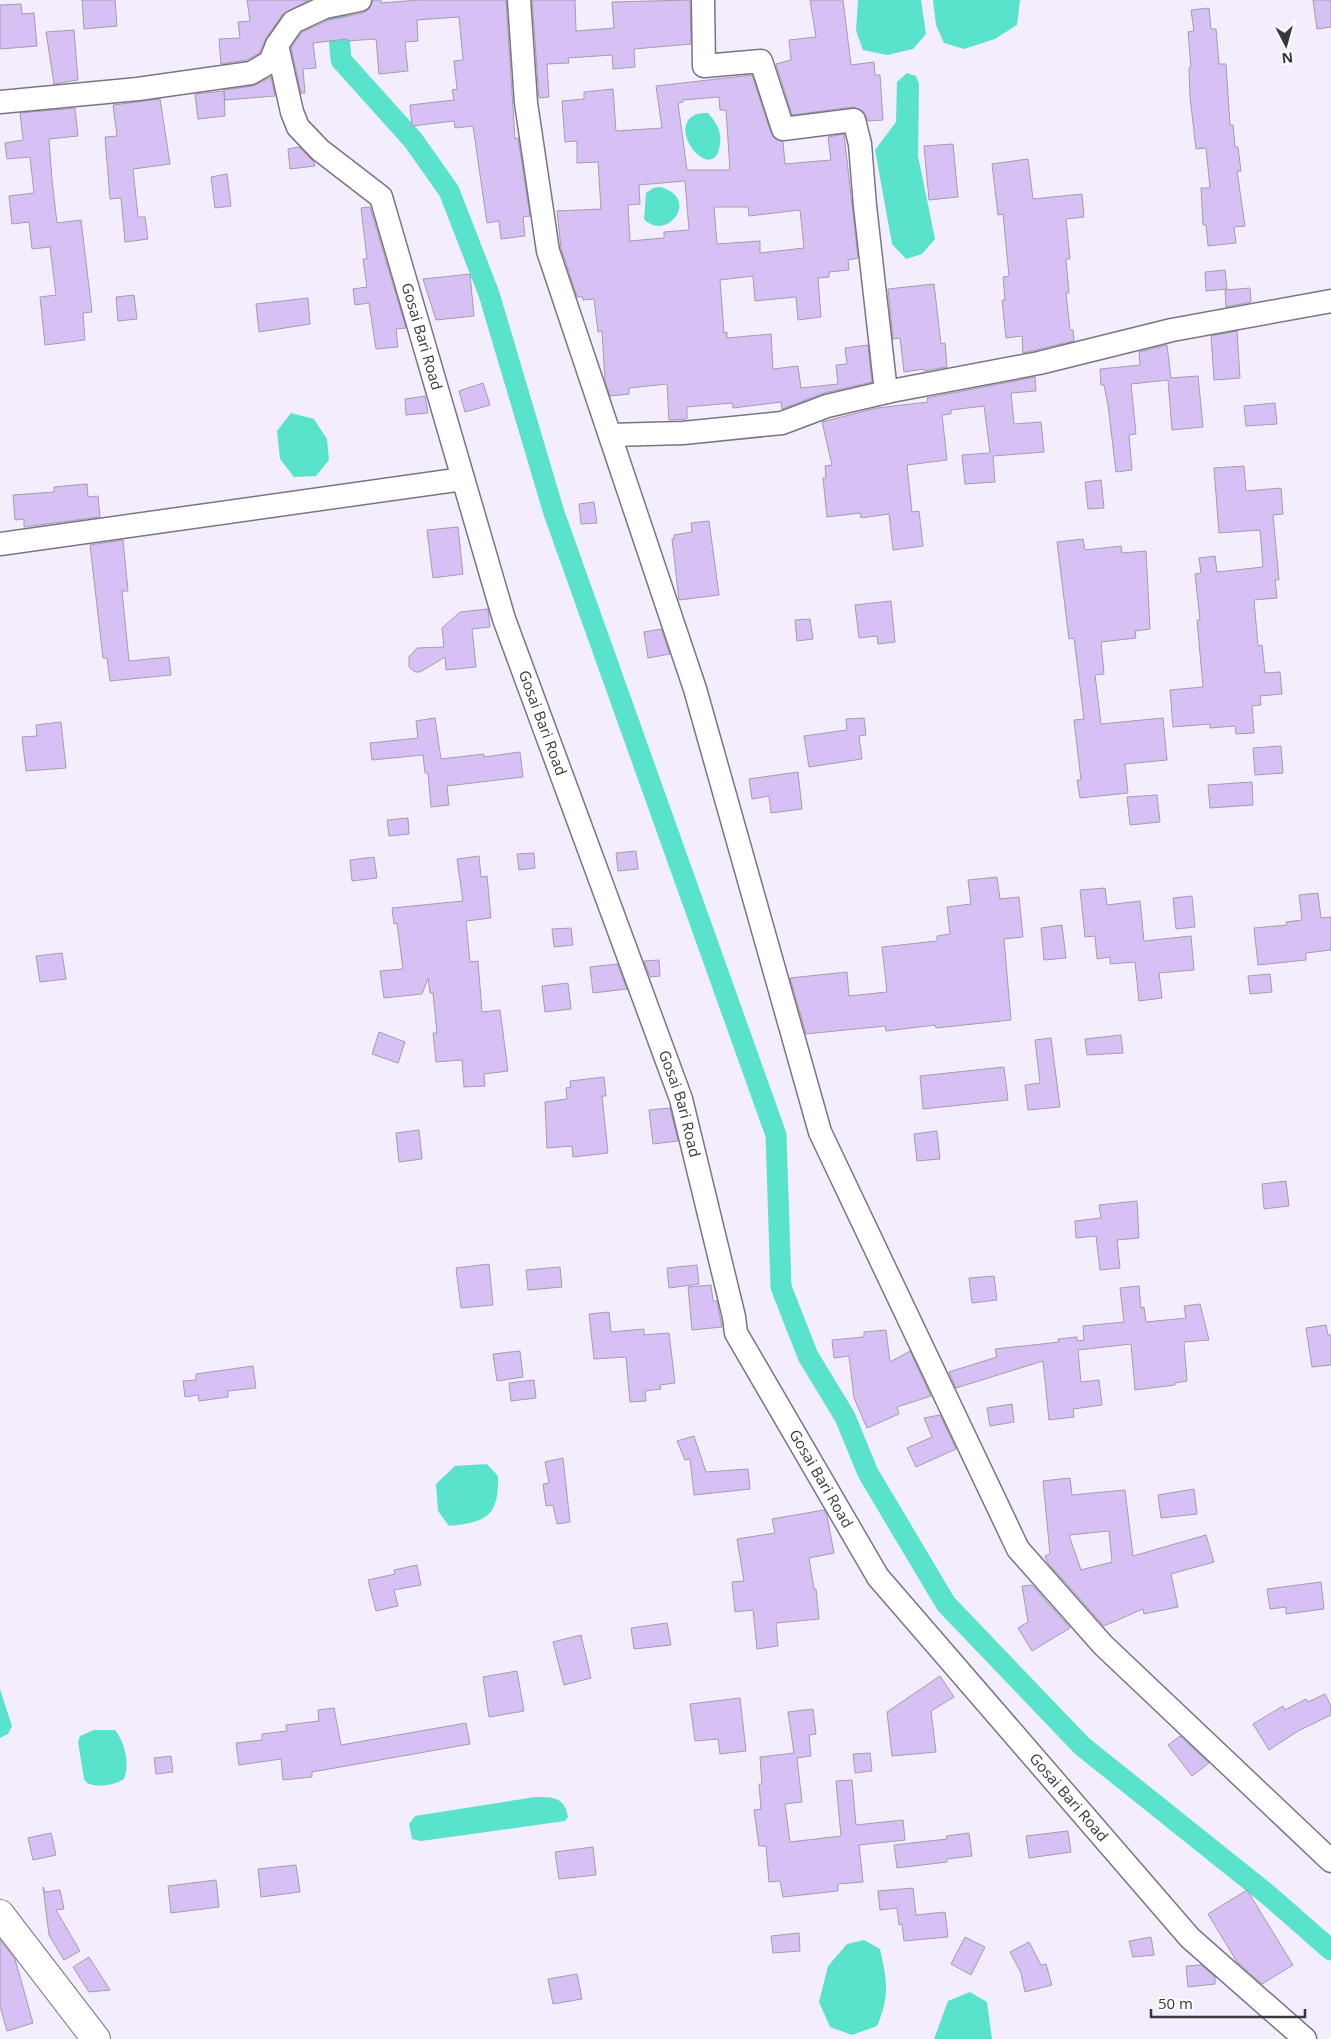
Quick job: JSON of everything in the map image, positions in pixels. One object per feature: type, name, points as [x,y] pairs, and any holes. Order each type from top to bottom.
[{"type":"main road","points":[[0,1914],[96,2039]]},
{"type":"street","points":[[0,102],[138,89],[251,73],[270,62],[277,45],[293,22],[325,7],[360,0]]},
{"type":"street","points":[[519,0],[526,104],[548,251],[695,689],[820,1132],[919,1344],[1018,1549],[1103,1646],[1331,1861]]},
{"type":"street","points":[[703,0],[704,66],[761,61],[783,129],[854,120],[860,144],[886,392]]},
{"type":"street","name":"Gosai Bari Road","points":[[277,45],[292,112],[298,127],[320,150],[381,197],[504,618],[681,1099],[734,1317],[736,1333],[878,1577],[1190,1938],[1305,2039]]},
{"type":"street","points":[[610,435],[683,433],[782,423],[827,406],[886,392],[1039,363],[1172,330],[1331,302]]},
{"type":"street","points":[[0,544],[463,479]]},
{"type":"shaded area","points":[[858,0],[921,0],[926,34],[913,49],[887,55],[863,50],[856,31]]},
{"type":"shaded area","points":[[933,0],[1020,0],[1017,25],[995,39],[964,49],[944,43],[936,25]]},
{"type":"shaded area","points":[[907,73],[916,76],[919,84],[918,156],[935,239],[922,254],[906,259],[892,244],[875,150],[896,122],[897,82]]},
{"type":"shaded area","points":[[708,113],[718,127],[720,135],[720,144],[716,156],[710,160],[702,158],[695,152],[689,143],[686,133],[686,124],[693,116]]},
{"type":"shaded area","points":[[660,187],[672,193],[678,200],[679,208],[676,216],[662,226],[653,225],[644,219],[646,193],[653,188]]},
{"type":"shaded area","points":[[291,413],[314,419],[327,439],[329,460],[316,476],[294,477],[280,459],[277,431]]},
{"type":"shaded area","points":[[487,1464],[498,1476],[498,1489],[493,1508],[481,1519],[449,1526],[438,1511],[436,1484],[455,1466]]},
{"type":"shaded area","points":[[0,1689],[12,1726],[8,1734],[0,1738]]},
{"type":"shaded area","points":[[94,1730],[115,1730],[119,1735],[126,1753],[127,1766],[124,1779],[101,1786],[87,1783],[84,1779],[78,1742],[80,1736]]},
{"type":"shaded area","points":[[535,1797],[553,1798],[561,1802],[568,1817],[565,1821],[421,1841],[412,1839],[409,1824],[415,1816]]},
{"type":"shaded area","points":[[864,1940],[880,1949],[886,1979],[886,1997],[877,2026],[852,2035],[830,2027],[819,2002],[828,1966],[847,1944]]},
{"type":"shaded area","points":[[970,1992],[987,2002],[992,2039],[934,2039],[948,2001]]},
{"type":"building","points":[[82,0],[115,0],[117,26],[84,29]]},
{"type":"building","points":[[247,0],[309,0],[283,14],[266,38],[260,53],[247,60],[221,64],[219,39],[240,38],[238,22],[250,21]]},
{"type":"building","points":[[373,0],[381,0],[381,3],[419,0],[506,0],[515,139],[518,138],[530,216],[523,217],[525,236],[501,239],[499,221],[487,223],[473,126],[455,128],[454,121],[412,126],[410,105],[454,100],[452,90],[457,89],[454,61],[463,60],[459,17],[417,20],[418,41],[405,42],[408,71],[379,74],[376,39],[347,41],[347,39],[313,43],[316,68],[303,69],[305,93],[301,93],[291,48],[302,32],[329,20],[363,13],[369,9]]},
{"type":"building","points":[[532,0],[575,0],[576,31],[614,28],[612,2],[690,0],[691,44],[634,49],[635,67],[613,69],[612,55],[568,58],[569,63],[547,64],[549,97],[539,98]]},
{"type":"building","points":[[810,0],[843,0],[851,65],[874,62],[875,75],[880,75],[883,120],[868,121],[863,111],[853,107],[792,115],[776,64],[791,60],[789,40],[816,37]]},
{"type":"building","points":[[1313,0],[1331,0],[1331,27],[1317,29]]},
{"type":"building","points":[[21,4],[22,14],[34,13],[37,46],[0,49],[0,5]]},
{"type":"building","points":[[1209,8],[1211,29],[1216,29],[1219,64],[1226,64],[1230,125],[1233,125],[1235,147],[1238,147],[1241,171],[1237,171],[1245,226],[1234,227],[1236,243],[1208,246],[1206,225],[1203,225],[1201,188],[1210,188],[1206,148],[1196,149],[1190,97],[1189,68],[1191,67],[1188,32],[1194,31],[1191,10]]},
{"type":"building","points":[[74,30],[78,80],[54,84],[46,32]]},
{"type":"building","points":[[752,75],[771,133],[774,138],[783,142],[785,164],[831,160],[828,137],[844,134],[858,258],[848,260],[849,270],[829,272],[829,277],[818,278],[821,317],[798,320],[796,297],[755,301],[753,276],[720,280],[724,333],[727,332],[727,338],[771,334],[773,369],[798,366],[801,388],[838,384],[836,365],[847,364],[845,348],[868,345],[872,382],[824,393],[782,409],[781,402],[733,408],[732,403],[687,407],[687,419],[669,420],[667,384],[629,388],[629,394],[610,396],[605,381],[602,331],[598,332],[594,299],[583,300],[583,297],[577,297],[561,248],[557,211],[601,209],[598,162],[577,163],[577,141],[565,142],[562,101],[584,99],[584,92],[613,89],[616,131],[662,128],[656,86]],"holes":[[[719,97],[720,110],[726,110],[730,170],[687,170],[678,103],[683,102],[683,100]],[[685,181],[689,230],[664,232],[664,238],[630,241],[628,205],[640,204],[639,185]],[[714,207],[748,207],[749,216],[800,210],[804,248],[760,253],[760,241],[717,244]]]},
{"type":"building","points":[[271,77],[275,96],[225,100],[224,90],[253,86]]},
{"type":"building","points":[[224,91],[225,116],[198,119],[195,94]]},
{"type":"building","points":[[160,99],[170,164],[133,169],[138,217],[145,217],[148,239],[125,242],[121,198],[110,199],[105,137],[117,136],[113,105]]},
{"type":"building","points":[[75,108],[78,136],[49,139],[52,180],[57,223],[81,220],[92,312],[83,313],[85,340],[45,345],[40,297],[56,295],[50,247],[32,249],[29,222],[12,224],[9,196],[34,193],[30,157],[7,159],[5,143],[23,140],[20,113]]},
{"type":"building","points":[[953,144],[958,197],[929,200],[924,146]]},
{"type":"building","points":[[299,147],[314,162],[315,166],[290,169],[288,149]]},
{"type":"building","points":[[1028,159],[1033,199],[1082,194],[1084,217],[1066,219],[1070,259],[1066,259],[1069,293],[1066,293],[1070,330],[1073,330],[1074,341],[1023,353],[1022,336],[1006,338],[1002,300],[1005,300],[1003,277],[1009,276],[1003,214],[998,215],[992,164]]},
{"type":"building","points":[[227,174],[231,206],[215,208],[211,177]]},
{"type":"building","points":[[370,207],[406,328],[396,329],[398,347],[376,349],[369,303],[355,305],[353,289],[367,287],[363,259],[367,259],[361,208]]},
{"type":"building","points":[[1225,270],[1227,289],[1206,291],[1205,272]]},
{"type":"building","points":[[470,274],[474,316],[436,320],[423,279]]},
{"type":"building","points":[[934,284],[941,344],[945,343],[947,367],[904,372],[900,338],[893,339],[888,289]]},
{"type":"building","points":[[1250,288],[1251,302],[1226,307],[1225,290]]},
{"type":"building","points":[[134,295],[137,319],[118,321],[116,297]]},
{"type":"building","points":[[308,298],[310,324],[259,332],[256,304]]},
{"type":"building","points":[[1237,331],[1240,378],[1214,380],[1211,336]]},
{"type":"building","points":[[1167,345],[1171,378],[1198,376],[1203,427],[1172,430],[1168,380],[1131,384],[1136,434],[1129,435],[1132,470],[1116,472],[1108,405],[1104,385],[1101,385],[1100,369],[1140,365],[1139,352]]},
{"type":"building","points":[[1035,377],[1036,391],[1011,393],[1014,424],[1041,422],[1044,452],[993,456],[995,482],[965,484],[962,455],[990,453],[984,406],[951,410],[951,414],[942,415],[947,460],[907,465],[912,512],[919,511],[923,546],[893,550],[889,514],[861,518],[860,513],[827,517],[823,478],[826,478],[825,466],[832,465],[822,422],[877,408],[928,402],[927,398]]},
{"type":"building","points":[[483,383],[490,405],[465,412],[459,391]]},
{"type":"building","points":[[425,396],[428,413],[406,415],[405,399]]},
{"type":"building","points":[[1275,403],[1277,424],[1246,426],[1244,406]]},
{"type":"building","points":[[1244,466],[1246,491],[1281,488],[1283,514],[1273,515],[1279,580],[1275,580],[1277,598],[1254,600],[1258,646],[1262,645],[1265,673],[1280,672],[1282,694],[1260,696],[1261,705],[1252,706],[1254,733],[1236,734],[1235,726],[1210,728],[1210,724],[1173,727],[1170,690],[1203,687],[1197,620],[1200,620],[1195,574],[1201,573],[1199,558],[1215,556],[1217,572],[1263,567],[1260,530],[1219,533],[1214,468]]},
{"type":"building","points":[[1101,480],[1104,508],[1088,509],[1085,482]]},
{"type":"building","points":[[87,484],[88,497],[98,496],[100,517],[24,527],[24,519],[15,520],[13,495],[54,492],[54,487]]},
{"type":"building","points":[[594,502],[597,523],[581,524],[579,504]]},
{"type":"building","points":[[709,521],[719,595],[679,600],[672,539],[674,539],[674,535],[692,532],[691,523]]},
{"type":"building","points":[[458,527],[463,574],[433,578],[427,530]]},
{"type":"building","points":[[1083,539],[1085,550],[1121,546],[1122,553],[1146,551],[1150,629],[1135,631],[1136,638],[1101,642],[1104,674],[1095,675],[1101,724],[1163,718],[1167,760],[1125,764],[1128,793],[1080,798],[1077,780],[1081,780],[1074,720],[1084,719],[1074,638],[1069,639],[1057,542]]},
{"type":"building","points":[[123,540],[128,591],[122,591],[129,661],[169,657],[171,675],[110,681],[107,658],[103,658],[90,545]]},
{"type":"building","points":[[891,601],[895,642],[878,644],[877,636],[859,638],[855,605]]},
{"type":"building","points":[[488,609],[490,627],[472,629],[476,667],[446,670],[445,657],[420,672],[415,672],[409,667],[409,657],[417,648],[444,647],[442,628],[460,612]]},
{"type":"building","points":[[810,619],[813,639],[797,641],[795,620]]},
{"type":"building","points":[[661,629],[670,654],[648,658],[644,632]]},
{"type":"building","points":[[435,718],[441,759],[484,754],[484,757],[520,752],[523,777],[447,786],[449,805],[431,807],[428,773],[425,773],[423,755],[372,760],[370,743],[418,738],[416,721]]},
{"type":"building","points":[[864,718],[866,735],[859,736],[862,759],[809,767],[804,736],[847,730],[846,719]]},
{"type":"building","points":[[61,722],[66,768],[26,771],[22,737],[37,736],[36,725]]},
{"type":"building","points":[[1281,746],[1283,773],[1255,775],[1253,748]]},
{"type":"building","points":[[798,772],[802,809],[771,813],[769,796],[752,799],[749,779]]},
{"type":"building","points":[[1252,782],[1253,805],[1210,808],[1208,785]]},
{"type":"building","points":[[1157,795],[1160,822],[1130,825],[1127,797]]},
{"type":"building","points":[[408,818],[409,834],[389,836],[387,820]]},
{"type":"building","points":[[636,851],[638,869],[618,871],[616,853]]},
{"type":"building","points":[[534,853],[535,868],[519,870],[517,854]]},
{"type":"building","points":[[479,856],[481,877],[487,876],[491,918],[466,921],[470,962],[478,961],[482,1012],[500,1010],[508,1071],[484,1074],[485,1086],[464,1087],[462,1060],[436,1062],[433,1033],[437,1033],[433,993],[430,993],[428,978],[422,994],[384,998],[380,971],[403,969],[397,923],[394,924],[392,908],[463,901],[457,859]]},
{"type":"building","points":[[374,857],[377,878],[352,881],[350,860]]},
{"type":"building","points":[[997,877],[1000,899],[1019,897],[1023,937],[1004,939],[1011,1020],[936,1028],[935,1025],[886,1031],[885,1026],[806,1034],[790,978],[847,972],[849,996],[887,992],[882,947],[937,941],[937,936],[950,934],[947,907],[971,904],[968,880]]},
{"type":"building","points":[[1105,888],[1107,905],[1140,901],[1144,941],[1191,936],[1194,970],[1159,973],[1162,998],[1139,1001],[1135,962],[1110,964],[1110,957],[1097,959],[1095,936],[1085,937],[1080,890]]},
{"type":"building","points":[[1318,893],[1321,918],[1331,917],[1331,950],[1306,953],[1306,960],[1258,965],[1254,928],[1287,925],[1286,922],[1302,920],[1299,895]]},
{"type":"building","points":[[1192,896],[1195,927],[1176,929],[1173,898]]},
{"type":"building","points":[[1062,925],[1066,958],[1044,960],[1041,928]]},
{"type":"building","points":[[571,928],[573,945],[554,947],[552,929]]},
{"type":"building","points":[[62,953],[66,979],[40,982],[36,956]]},
{"type":"building","points":[[659,960],[660,976],[650,977],[644,961]]},
{"type":"building","points":[[617,964],[627,989],[593,993],[590,967]]},
{"type":"building","points":[[1270,974],[1272,992],[1250,994],[1248,976]]},
{"type":"building","points":[[568,983],[571,1009],[545,1012],[542,986]]},
{"type":"building","points":[[379,1032],[405,1042],[398,1063],[372,1054]]},
{"type":"building","points":[[1121,1035],[1123,1053],[1087,1055],[1085,1039]]},
{"type":"building","points":[[1051,1038],[1060,1107],[1028,1110],[1025,1085],[1040,1083],[1035,1040]]},
{"type":"building","points":[[1004,1067],[1008,1100],[923,1109],[920,1076]]},
{"type":"building","points":[[604,1077],[606,1096],[602,1096],[608,1153],[573,1157],[572,1146],[547,1148],[545,1102],[567,1099],[566,1088],[571,1087],[570,1081]]},
{"type":"building","points":[[670,1108],[678,1141],[653,1144],[649,1110]]},
{"type":"building","points":[[419,1130],[422,1159],[399,1162],[396,1133]]},
{"type":"building","points":[[937,1131],[940,1159],[917,1161],[914,1134]]},
{"type":"building","points":[[1286,1181],[1289,1206],[1264,1209],[1262,1184]]},
{"type":"building","points":[[1137,1201],[1139,1238],[1117,1240],[1120,1268],[1100,1270],[1096,1236],[1076,1238],[1075,1221],[1101,1218],[1099,1205]]},
{"type":"building","points":[[489,1264],[493,1305],[461,1308],[456,1268]]},
{"type":"building","points":[[697,1265],[699,1284],[669,1288],[667,1268]]},
{"type":"building","points":[[560,1267],[562,1287],[528,1290],[526,1270]]},
{"type":"building","points":[[994,1276],[997,1300],[972,1303],[969,1278]]},
{"type":"building","points":[[711,1285],[713,1301],[717,1301],[722,1327],[692,1330],[688,1287]]},
{"type":"building","points":[[1139,1286],[1141,1308],[1144,1307],[1146,1322],[1186,1318],[1184,1306],[1200,1304],[1209,1340],[1184,1342],[1187,1381],[1175,1383],[1175,1385],[1135,1390],[1131,1344],[1078,1350],[1081,1382],[1099,1380],[1102,1405],[1073,1409],[1074,1417],[1049,1420],[1043,1361],[956,1388],[949,1372],[997,1357],[995,1349],[1059,1342],[1058,1339],[1077,1337],[1077,1341],[1084,1340],[1083,1326],[1124,1322],[1120,1288]]},
{"type":"building","points":[[609,1312],[611,1332],[644,1329],[644,1335],[669,1333],[675,1383],[660,1385],[661,1389],[645,1391],[646,1401],[630,1402],[626,1357],[594,1359],[589,1314]]},
{"type":"building","points":[[1326,1325],[1328,1335],[1331,1335],[1331,1365],[1312,1367],[1306,1328]]},
{"type":"building","points":[[886,1330],[890,1362],[910,1351],[931,1396],[897,1407],[899,1414],[867,1428],[854,1398],[849,1356],[834,1358],[832,1340],[864,1337],[864,1332]]},
{"type":"building","points":[[520,1351],[523,1377],[497,1381],[493,1354]]},
{"type":"building","points":[[253,1366],[256,1388],[228,1391],[228,1397],[199,1401],[198,1395],[185,1397],[183,1381],[196,1380],[196,1374]]},
{"type":"building","points":[[534,1380],[536,1398],[511,1401],[509,1383]]},
{"type":"building","points":[[1012,1404],[1014,1422],[990,1426],[987,1408]]},
{"type":"building","points":[[940,1415],[956,1449],[916,1467],[907,1448],[932,1437],[924,1418]]},
{"type":"building","points":[[694,1436],[706,1472],[748,1469],[750,1489],[694,1495],[690,1459],[685,1460],[677,1441]]},
{"type":"building","points":[[563,1458],[570,1522],[557,1524],[553,1505],[546,1506],[543,1484],[549,1483],[545,1462]]},
{"type":"building","points":[[1070,1478],[1072,1495],[1125,1490],[1133,1556],[1206,1535],[1214,1562],[1171,1574],[1178,1607],[1144,1614],[1143,1609],[1104,1626],[1048,1563],[1045,1556],[1050,1554],[1043,1481]],"holes":[[[1109,1531],[1112,1562],[1081,1570],[1069,1535]]]},
{"type":"building","points":[[1194,1489],[1197,1514],[1161,1518],[1158,1495]]},
{"type":"building","points":[[824,1510],[827,1516],[834,1553],[809,1558],[814,1589],[816,1589],[819,1619],[776,1623],[778,1646],[757,1649],[753,1610],[735,1612],[732,1582],[744,1581],[737,1539],[775,1533],[772,1519]]},
{"type":"building","points":[[417,1565],[421,1585],[394,1590],[398,1606],[376,1611],[368,1580],[395,1574],[394,1570]]},
{"type":"building","points":[[1321,1582],[1324,1609],[1286,1614],[1286,1607],[1270,1609],[1267,1589]]},
{"type":"building","points":[[1032,1585],[1070,1628],[1032,1651],[1018,1628],[1028,1622],[1022,1586]]},
{"type":"building","points":[[667,1623],[671,1645],[634,1649],[631,1628]]},
{"type":"building","points":[[581,1635],[591,1678],[564,1685],[553,1642]]},
{"type":"building","points":[[517,1671],[524,1711],[489,1717],[483,1677]]},
{"type":"building","points":[[940,1676],[954,1697],[931,1711],[936,1752],[892,1756],[887,1712]]},
{"type":"building","points":[[1325,1694],[1331,1706],[1331,1715],[1298,1731],[1269,1750],[1253,1724],[1283,1706],[1285,1710],[1306,1699],[1308,1702]]},
{"type":"building","points":[[740,1698],[746,1751],[720,1754],[718,1739],[695,1741],[690,1704]]},
{"type":"building","points":[[334,1708],[341,1745],[466,1723],[470,1744],[312,1772],[312,1777],[283,1780],[281,1759],[239,1765],[236,1743],[262,1740],[262,1734],[287,1731],[286,1725],[319,1721],[318,1710]]},
{"type":"building","points":[[813,1709],[816,1734],[809,1735],[811,1756],[797,1758],[802,1802],[785,1804],[790,1842],[841,1836],[836,1781],[852,1780],[856,1825],[903,1820],[905,1840],[859,1845],[863,1882],[838,1884],[838,1891],[783,1897],[780,1881],[769,1882],[766,1846],[759,1846],[754,1810],[761,1809],[759,1784],[762,1784],[760,1757],[794,1753],[788,1712]]},
{"type":"building","points":[[1180,1736],[1209,1763],[1192,1776],[1168,1745]]},
{"type":"building","points":[[870,1753],[872,1771],[855,1773],[853,1754]]},
{"type":"building","points":[[171,1756],[173,1772],[156,1774],[154,1758]]},
{"type":"building","points":[[1068,1831],[1071,1852],[1029,1858],[1026,1836]]},
{"type":"building","points":[[51,1833],[56,1855],[33,1860],[28,1838]]},
{"type":"building","points":[[969,1833],[972,1856],[947,1859],[947,1862],[897,1868],[894,1845],[947,1839],[946,1836]]},
{"type":"building","points":[[593,1847],[596,1875],[559,1879],[555,1852]]},
{"type":"building","points":[[296,1865],[300,1892],[261,1897],[258,1869]]},
{"type":"building","points":[[216,1880],[219,1907],[171,1913],[168,1886]]},
{"type":"building","points":[[43,1887],[45,1892],[60,1890],[64,1909],[56,1910],[80,1951],[64,1960],[49,1935]]},
{"type":"building","points":[[913,1888],[916,1915],[945,1912],[948,1937],[904,1941],[902,1924],[899,1925],[897,1908],[880,1910],[878,1891]]},
{"type":"building","points":[[1247,1890],[1293,1965],[1262,1984],[1237,1962],[1208,1914]]},
{"type":"building","points":[[799,1933],[800,1951],[773,1953],[771,1936]]},
{"type":"building","points":[[965,1937],[985,1947],[971,1975],[951,1964]]},
{"type":"building","points":[[1151,1937],[1154,1955],[1133,1957],[1129,1941]]},
{"type":"building","points":[[0,1940],[15,1959],[33,2023],[7,2031],[0,2006]]},
{"type":"building","points":[[1029,1942],[1041,1965],[1046,1964],[1052,1985],[1025,1992],[1021,1973],[1010,1952]]},
{"type":"building","points":[[89,1957],[110,1990],[89,1992],[73,1967]]},
{"type":"building","points":[[1201,1965],[1215,1977],[1215,1984],[1188,1987],[1186,1966]]},
{"type":"building","points":[[577,1974],[582,1999],[553,2004],[548,1979]]},
{"type":"waterway","points":[[336,0],[341,60],[413,140],[449,191],[489,294],[554,513],[776,1135],[781,1287],[808,1356],[845,1417],[868,1473],[946,1604],[1082,1746],[1267,1894],[1331,1950]]}]
